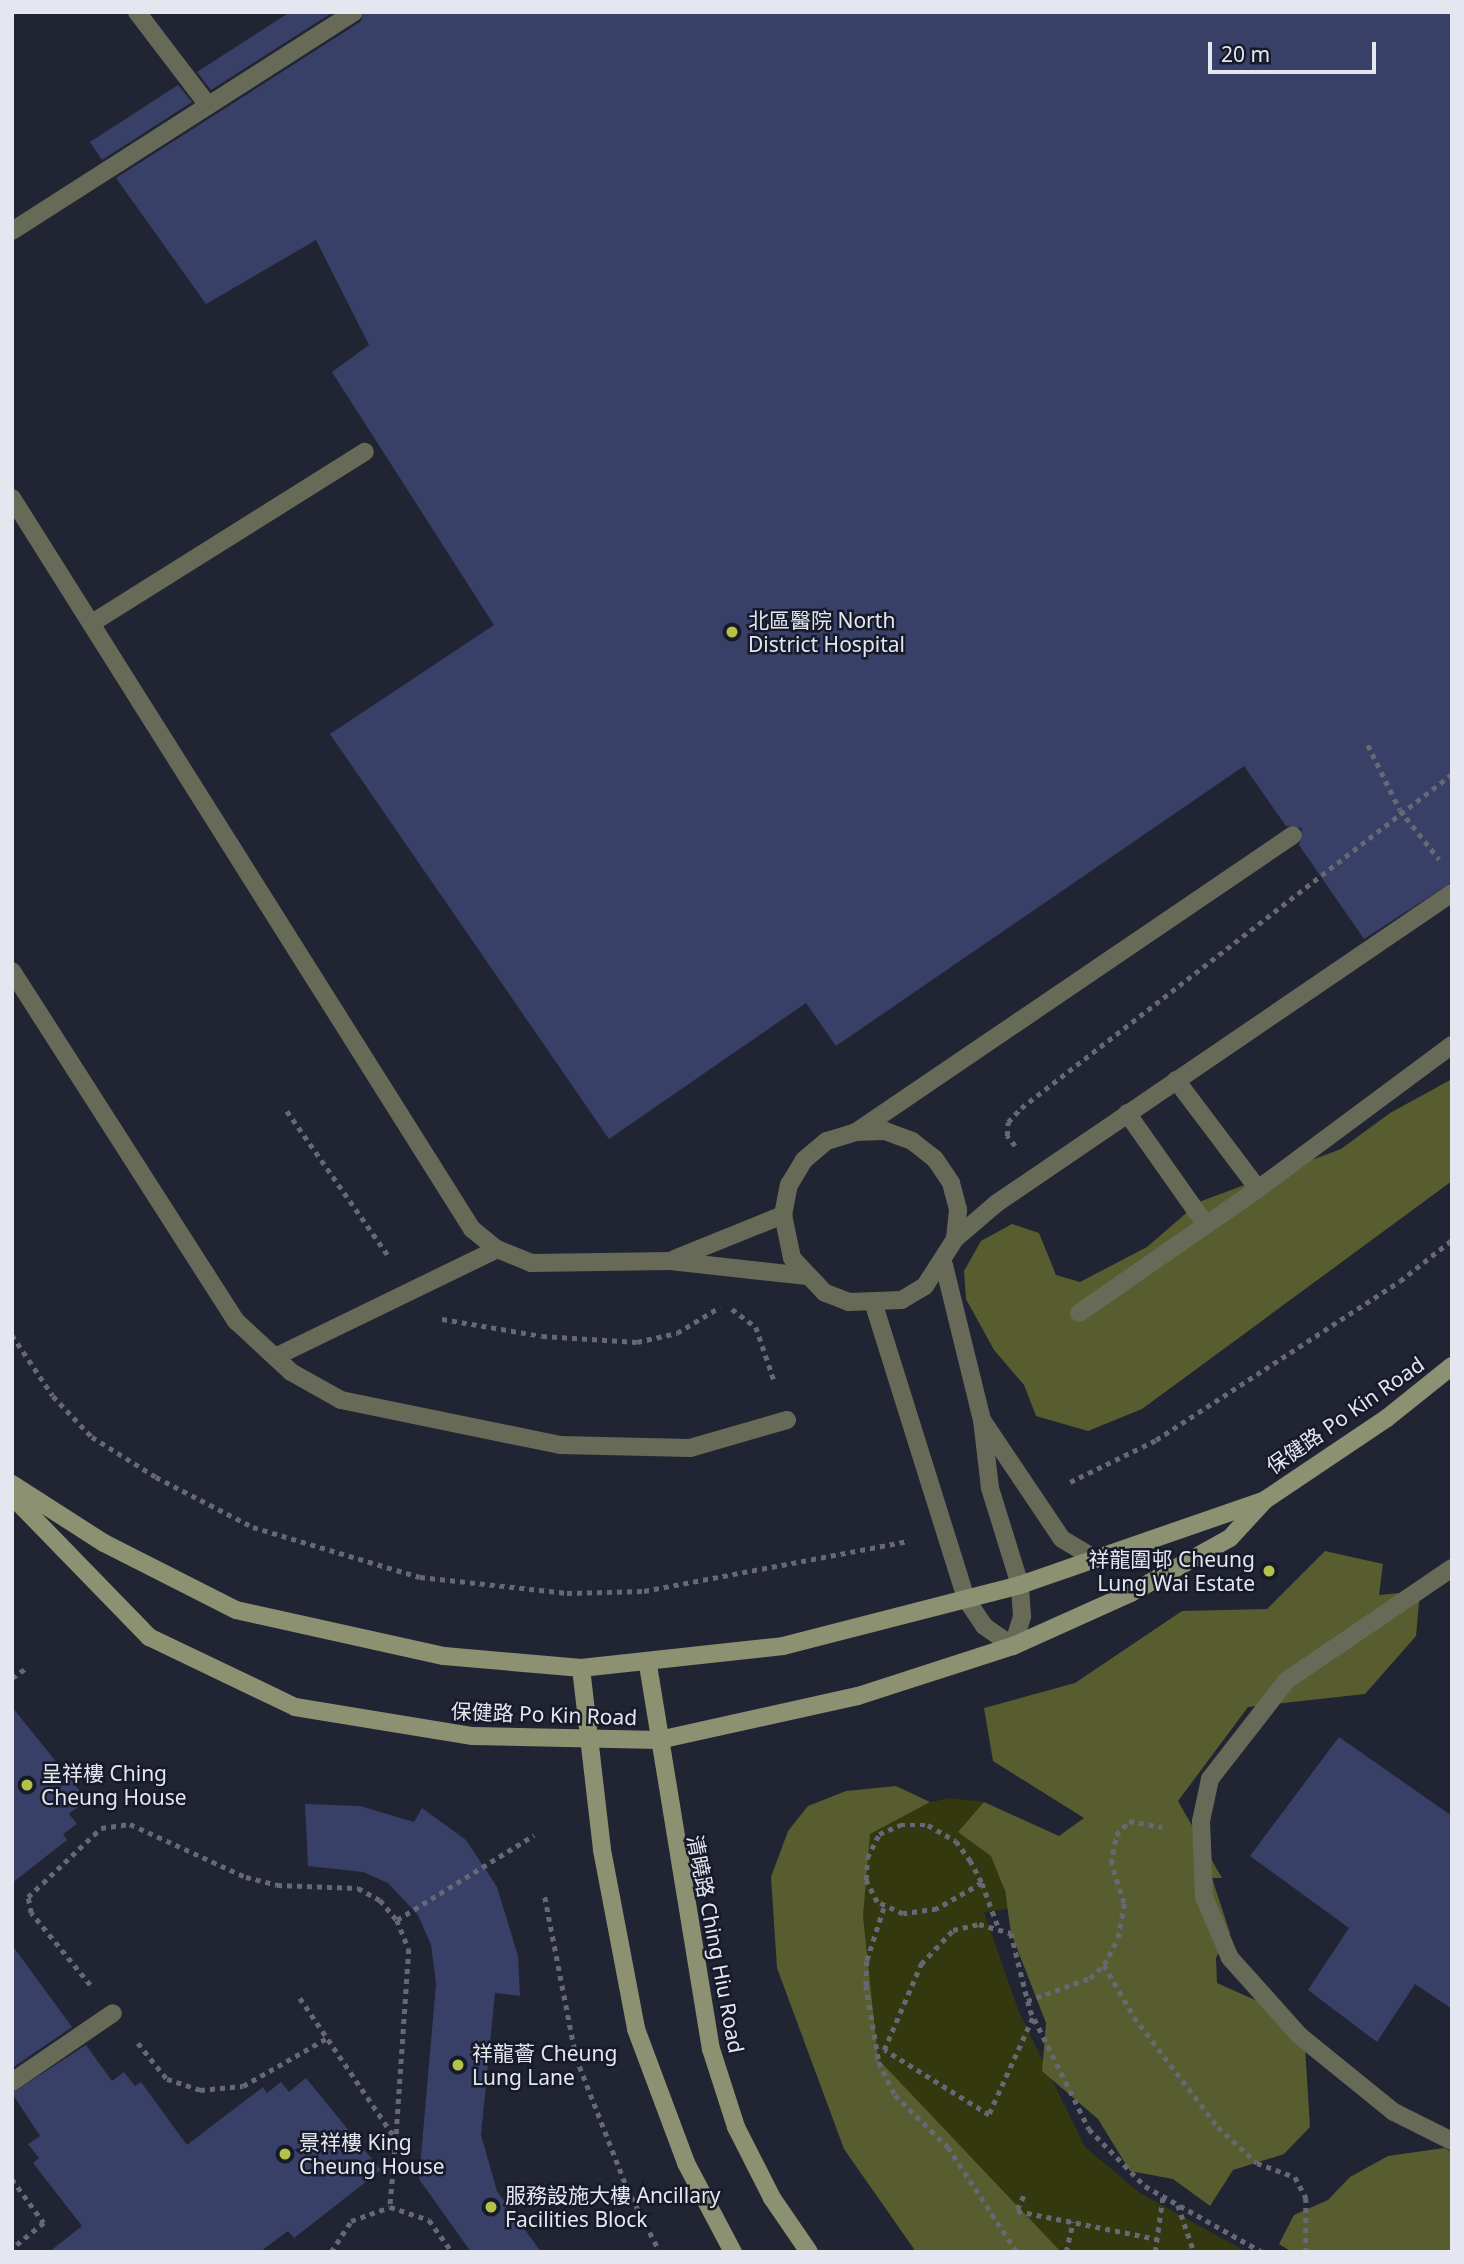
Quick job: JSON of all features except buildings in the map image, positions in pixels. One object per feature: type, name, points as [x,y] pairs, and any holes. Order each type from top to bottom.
[{"type":"street","name":"保健路 Po Kin Road","points":[[12,1496],[149,1637],[295,1707],[473,1736],[587,1742],[659,1740],[798,1713],[1013,1646],[1131,1593],[1230,1538],[1265,1500],[1387,1419],[1452,1366]]},
{"type":"street","name":"保健路 Po Kin Road","points":[[12,1484],[104,1543],[236,1610],[444,1656],[581,1668],[648,1665],[783,1646],[1020,1585],[1265,1500]]},
{"type":"street","name":"清曉路 Ching Hiu Road","points":[[648,1665],[710,2049],[736,2127],[772,2198],[809,2252]]},
{"type":"street","points":[[581,1668],[587,1742],[636,2029],[686,2163],[733,2252]]},
{"type":"lane","points":[[137,12],[207,104]]},
{"type":"lane","points":[[12,230],[355,12]]},
{"type":"lane","points":[[92,623],[365,453]]},
{"type":"lane","points":[[12,498],[472,1229],[498,1249],[531,1262],[670,1261],[805,1276]]},
{"type":"lane","points":[[856,1132],[1293,835]]},
{"type":"lane","points":[[955,1239],[998,1203],[1452,893]]},
{"type":"lane","points":[[12,971],[236,1321],[275,1357],[341,1399],[560,1445],[690,1448],[787,1420]]},
{"type":"lane","points":[[1079,1313],[1258,1189],[1452,1045]]},
{"type":"lane","points":[[1176,1080],[1258,1189]]},
{"type":"lane","points":[[1127,1114],[1206,1225]]},
{"type":"lane","points":[[885,1131],[912,1141],[935,1159],[953,1192],[955,1239],[944,1265],[925,1286],[902,1300],[874,1305],[825,1293],[805,1276],[784,1237],[783,1215],[789,1185],[804,1160],[827,1141],[856,1132],[885,1131]]},
{"type":"lane","points":[[670,1261],[783,1215]]},
{"type":"lane","points":[[275,1357],[498,1249]]},
{"type":"lane","points":[[874,1305],[966,1599],[984,1626],[1013,1646],[1022,1616],[1020,1585],[990,1488],[982,1420],[944,1265]]},
{"type":"lane","points":[[982,1420],[1062,1539],[1095,1559]]},
{"type":"lane","points":[[1452,1568],[1287,1680],[1210,1779],[1202,1835],[1204,1897],[1230,1958],[1300,2036],[1394,2112],[1452,2141]]},
{"type":"lane","points":[[12,2082],[113,2013]]},
{"type":"path","points":[[1368,745],[1400,810],[1443,863]]},
{"type":"path","points":[[1024,1147],[1007,1136],[1008,1122],[1021,1108],[1400,810],[1452,774]]},
{"type":"path","points":[[1078,1477],[1156,1440],[1400,1281],[1452,1240]]},
{"type":"path","points":[[12,1335],[53,1396],[92,1437],[156,1478],[253,1527],[420,1577],[567,1593],[644,1591],[882,1547]]},
{"type":"path","points":[[12,1678],[24,1669]]},
{"type":"path","points":[[1027,2001],[1090,1978],[1104,1965],[1118,1938],[1124,1903],[1111,1864],[1116,1835],[1129,1821],[1202,1835]]},
{"type":"path","points":[[76,1851],[101,1828],[130,1824],[246,1877],[277,1885],[358,1888],[380,1900],[397,1920],[408,1950],[409,1990],[390,2207]]},
{"type":"path","points":[[982,1883],[937,1909],[903,1914],[877,1902],[866,1880],[867,1858],[879,1834],[900,1825],[928,1825],[956,1841],[982,1883],[999,1929]]},
{"type":"path","points":[[397,1920],[534,1835]]},
{"type":"path","points":[[545,1897],[576,2057],[626,2188],[660,2252]]},
{"type":"path","points":[[884,1908],[867,1961],[866,1985],[879,2062],[895,2095],[948,2147],[1017,2252]]},
{"type":"path","points":[[1034,2018],[989,2115],[884,2050],[920,1964],[953,1930],[979,1924],[1011,1933],[1027,2001],[1089,2129],[1145,2186],[1262,2252]]},
{"type":"path","points":[[1104,1965],[1134,2017],[1218,2127],[1257,2164],[1295,2177],[1306,2197],[1306,2252]]},
{"type":"path","points":[[300,1998],[396,2139]]},
{"type":"path","points":[[12,2179],[44,2223],[12,2249]]},
{"type":"path","points":[[1155,2252],[1163,2195]]},
{"type":"path","points":[[1024,2196],[1017,2211],[1157,2239]]},
{"type":"path","points":[[1178,2204],[1194,2252]]},
{"type":"path","points":[[331,2252],[351,2221],[390,2207],[429,2220],[452,2252]]},
{"type":"path","points":[[1066,2252],[1073,2222]]},
{"type":"green space","points":[[1452,1079],[1452,1181],[1142,1409],[1088,1431],[1036,1416],[1024,1385],[994,1350],[966,1299],[964,1271],[981,1241],[1012,1224],[1039,1233],[1056,1275],[1080,1282],[1147,1247],[1199,1202],[1341,1149],[1390,1113]]},
{"type":"green space","points":[[1325,1551],[1383,1564],[1379,1595],[1420,1591],[1416,1636],[1365,1694],[1248,1707],[1178,1801],[1222,1878],[1212,1878],[1230,1933],[1216,1958],[1217,1983],[1262,2003],[1305,2047],[1310,2127],[1284,2154],[1233,2170],[1210,2206],[1173,2179],[1130,2171],[1098,2119],[1042,2071],[1046,2023],[1011,1933],[1005,1891],[991,1856],[958,1832],[984,1802],[1059,1836],[1084,1818],[993,1761],[984,1708],[1075,1683],[1182,1611],[1267,1609]]},
{"type":"green space","points":[[896,1786],[930,1802],[870,1834],[863,1916],[878,2059],[1061,2252],[916,2252],[844,2149],[777,1968],[771,1877],[788,1831],[808,1806],[846,1791]]},
{"type":"green space","points":[[949,1798],[984,1802],[1008,1909],[984,1912],[1019,2012],[1085,2147],[1140,2193],[1247,2252],[999,2252],[879,2062],[845,1907],[860,1830],[897,1810]]},
{"type":"green space","points":[[1444,2148],[1452,2152],[1452,2252],[1292,2252],[1279,2244],[1294,2215],[1328,2200],[1350,2177],[1388,2156]]},
{"type":"place","name":"北區醫院 North District Hospital","points":[[732,632]]},
{"type":"place","name":"祥龍圍邨 Cheung Lung Wai Estate","points":[[1269,1571]]},
{"type":"place","name":"呈祥樓 Ching Cheung House","points":[[27,1785]]},
{"type":"place","name":"祥龍薈 Cheung Lung Lane","points":[[458,2065]]},
{"type":"place","name":"景祥樓 King Cheung House","points":[[285,2154]]},
{"type":"place","name":"服務設施大樓 Ancillary Facilities Block","points":[[491,2207]]}]
